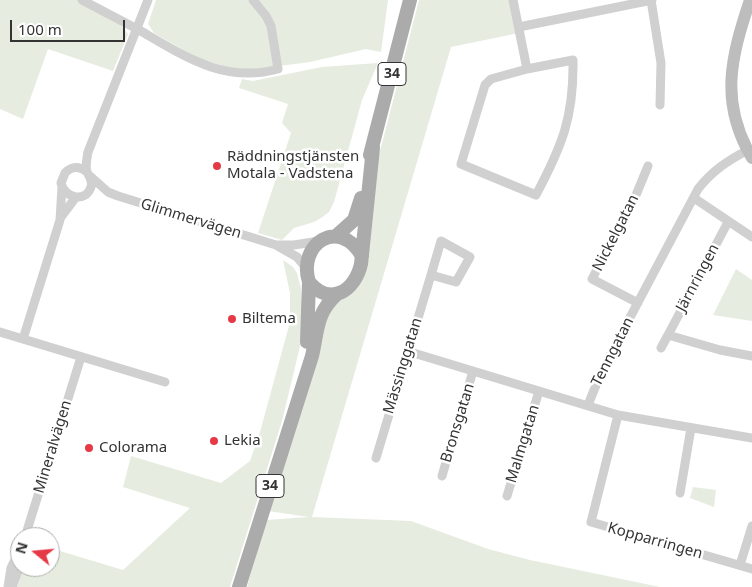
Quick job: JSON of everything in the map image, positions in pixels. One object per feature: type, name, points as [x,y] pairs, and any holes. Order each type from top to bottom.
[{"type":"main road","name":"34","points":[[302,385],[308,332],[308,275],[312,250],[319,241],[336,236],[348,226],[357,213],[367,165],[373,148],[410,0]]},
{"type":"main road","name":"34","points":[[239,587],[312,356],[322,311],[337,294],[353,284],[360,271],[373,148]]},
{"type":"main road","points":[[336,236],[348,240],[362,256]]},
{"type":"main road","points":[[308,275],[322,292],[337,294]]},
{"type":"street","points":[[82,0],[192,60],[215,69],[244,74],[278,69],[273,39],[266,16],[253,0]]},
{"type":"street","points":[[23,339],[60,220],[62,180],[65,173],[75,167],[88,152],[148,0]]},
{"type":"street","points":[[513,0],[527,69]]},
{"type":"street","points":[[519,27],[606,4],[652,0],[662,62],[660,105]]},
{"type":"street","points":[[750,0],[735,46],[731,84],[736,120],[750,154]]},
{"type":"street","points":[[573,60],[574,86],[564,137],[536,195],[461,164],[485,85],[491,79],[527,69],[573,60]]},
{"type":"street","points":[[87,193],[91,187],[88,152]]},
{"type":"street","name":"Tenngatan","points":[[407,351],[588,406],[601,374],[694,198],[714,171],[730,159],[750,154]]},
{"type":"street","name":"Nickelgatan","points":[[638,303],[592,279],[636,195],[648,166]]},
{"type":"street","name":"Glimmervägen","points":[[75,167],[82,168],[108,192]]},
{"type":"street","points":[[60,220],[76,197],[69,196],[62,187]]},
{"type":"street","name":"Glimmervägen","points":[[76,197],[87,193],[108,192],[276,245],[297,257],[308,275]]},
{"type":"street","points":[[694,198],[752,237]]},
{"type":"street","name":"Järnringen","points":[[661,348],[728,222]]},
{"type":"street","name":"Glimmervägen","points":[[276,245],[294,245],[319,241]]},
{"type":"street","name":"Mässinggatan","points":[[376,458],[441,241],[470,257],[456,282],[431,275]]},
{"type":"street","points":[[0,332],[166,382]]},
{"type":"street","points":[[668,335],[720,350],[752,356]]},
{"type":"street","name":"Mineralvägen","points":[[28,527],[81,356]]},
{"type":"street","name":"Bronsgatan","points":[[442,476],[473,371]]},
{"type":"street","name":"Malmgatan","points":[[507,496],[539,391]]},
{"type":"street","points":[[588,406],[618,415],[752,438]]},
{"type":"street","name":"Kopparringen","points":[[618,415],[591,522],[752,569]]},
{"type":"street","points":[[680,493],[691,428]]},
{"type":"street","points":[[740,565],[752,526]]},
{"type":"shaded area","points":[[0,0],[82,0],[112,14],[128,34],[113,71],[48,49],[23,119],[0,109]]},
{"type":"shaded area","points":[[156,0],[388,0],[381,52],[366,49],[310,62],[240,71],[197,58],[154,33],[148,24]]},
{"type":"shaded area","points":[[419,0],[512,0],[519,33],[451,47],[312,517],[411,521],[488,549],[530,560],[660,587],[247,587],[266,520],[309,517],[268,511],[324,316],[340,300],[352,292],[378,159]]},
{"type":"shaded area","points":[[378,63],[362,100],[334,202],[329,212],[314,222],[294,228],[282,240],[258,233],[291,133],[282,123],[288,104],[239,88],[242,79],[253,81],[322,67]]},
{"type":"shaded area","points":[[283,260],[293,267],[297,273],[301,289],[303,334],[282,421],[230,587],[17,587],[20,577],[60,577],[60,551],[123,570],[190,508],[123,487],[131,456],[221,483],[250,461],[260,432],[290,322],[290,293]]},
{"type":"shaded area","points":[[736,269],[752,280],[752,321],[713,315]]},
{"type":"shaded area","points":[[693,487],[716,490],[714,507],[690,498]]},
{"type":"place","name":"Räddningstjänsten Motala - Vadstena","points":[[217,166]]},
{"type":"place","name":"Biltema","points":[[232,319]]},
{"type":"place","name":"Lekia","points":[[214,441]]},
{"type":"place","name":"Colorama","points":[[89,448]]}]
